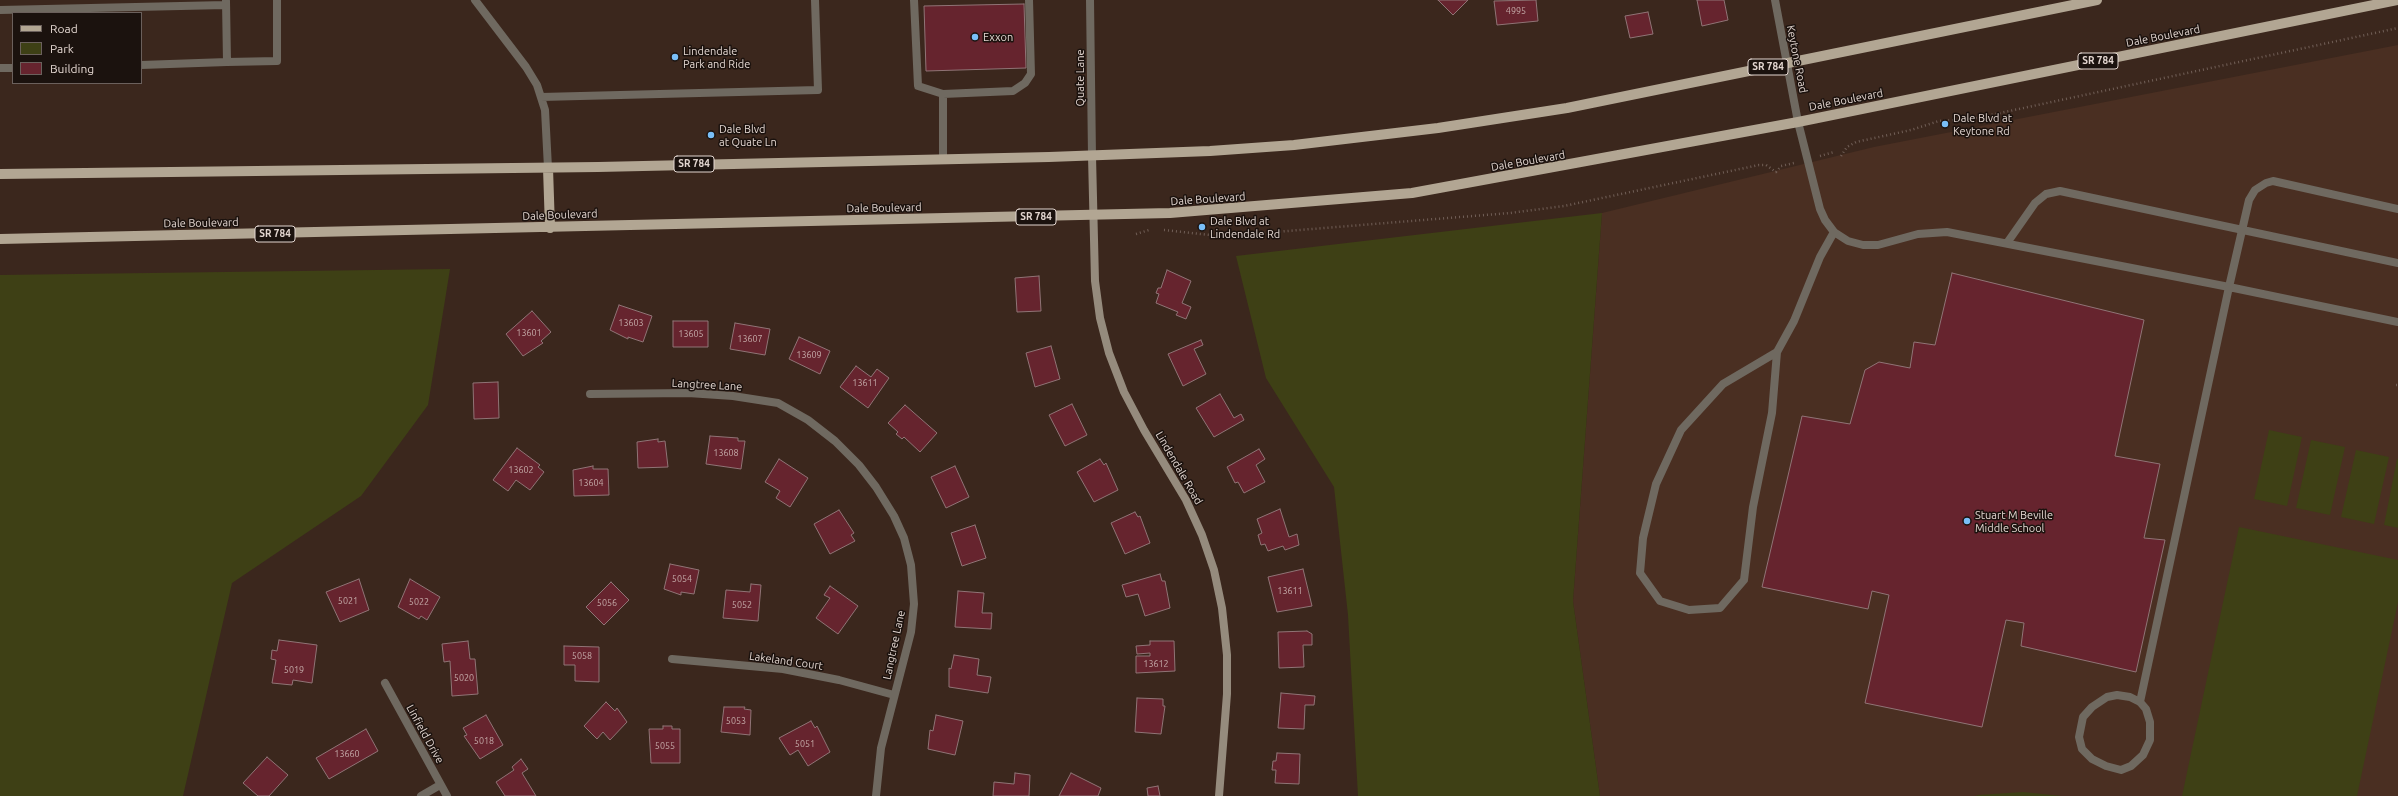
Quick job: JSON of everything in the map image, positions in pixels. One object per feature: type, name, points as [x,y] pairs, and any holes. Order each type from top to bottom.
[{"type":"main road","name":"SR 784","points":[[0,174],[548,168],[1210,152],[1294,145],[1438,128],[1567,108],[2097,0]]},
{"type":"main road","name":"Dale Boulevard","points":[[0,239],[1170,214],[1412,193],[1798,122],[2398,0]]},
{"type":"main road","points":[[548,168],[550,228]]},
{"type":"street","points":[[142,65],[277,61],[277,0]]},
{"type":"street","points":[[475,0],[526,67],[541,97],[545,116],[548,168]]},
{"type":"street","points":[[541,97],[818,90],[815,0]]},
{"type":"street","points":[[914,0],[918,86],[943,94],[1013,91],[1025,83],[1032,74],[1030,0]]},
{"type":"street","name":"Quate Lane","points":[[1090,0],[1092,156]]},
{"type":"street","name":"Keytone Road","points":[[1775,0],[1798,122],[1820,209],[1825,220],[1834,232]]},
{"type":"street","points":[[0,10],[226,3],[227,62]]},
{"type":"street","points":[[0,68],[12,68]]},
{"type":"street","points":[[943,94],[943,159]]},
{"type":"street","name":"Lindendale Road","points":[[1092,156],[1095,281],[1100,318],[1109,353],[1124,392],[1144,430],[1186,500],[1214,570],[1222,608],[1227,655],[1227,694],[1219,796]]},
{"type":"street","points":[[2140,702],[2249,200],[2255,190],[2266,183],[2273,181],[2398,209]]},
{"type":"street","points":[[2007,243],[2035,203],[2046,194],[2060,191],[2398,263]]},
{"type":"street","points":[[1777,352],[1723,384],[1681,430],[1656,484],[1643,538],[1640,573],[1660,601],[1689,610],[1720,608],[1744,580],[1753,507],[1772,413],[1777,352],[1794,321],[1820,257],[1834,232],[1848,241],[1863,245],[1878,245],[1918,234],[1947,232],[2229,287],[2398,322]]},
{"type":"street","name":"Langtree Lane","points":[[590,394],[688,393],[733,396],[778,403],[808,420],[835,441],[859,465],[887,504],[904,538],[911,565],[914,604],[910,632],[878,766],[876,796]]},
{"type":"street","name":"Lakeland Court","points":[[672,659],[783,669],[839,680],[894,694]]},
{"type":"street","name":"Linfield Drive","points":[[385,683],[447,796]]},
{"type":"street","points":[[2117,695],[2130,697],[2140,702],[2146,709],[2150,722],[2150,740],[2143,755],[2131,766],[2121,770],[2106,766],[2092,759],[2082,749],[2079,737],[2080,726],[2083,717],[2092,707],[2107,697],[2117,695]]},
{"type":"street","points":[[421,796],[440,785]]},
{"type":"path","points":[[1841,156],[1847,147],[1856,142],[1912,130],[1938,121],[1972,119],[2398,28]]},
{"type":"path","points":[[1163,230],[1210,235],[1250,234],[1510,213],[1564,206],[1758,165],[1766,165],[1776,172],[1781,166]]},
{"type":"path","points":[[1136,234],[1156,230]]},
{"type":"shaded area","points":[[2398,45],[2398,796],[1600,796],[1573,601],[1602,213],[1874,147]]},
{"type":"green space","points":[[1602,213],[1573,601],[1600,796],[1358,796],[1348,615],[1334,487],[1266,378],[1236,256]]},
{"type":"green space","points":[[450,269],[428,405],[361,496],[232,583],[183,796],[0,796],[0,275]]},
{"type":"green space","points":[[2269,430],[2302,437],[2287,506],[2254,499]]},
{"type":"green space","points":[[2311,440],[2345,447],[2330,515],[2296,508]]},
{"type":"green space","points":[[2356,450],[2389,457],[2374,524],[2341,517]]},
{"type":"green space","points":[[2398,459],[2398,528],[2384,525]]},
{"type":"green space","points":[[2239,527],[2398,560],[2398,602],[2357,796],[2182,796]]},
{"type":"green space","points":[[2023,792],[2062,796],[1975,796],[1978,795]]},
{"type":"building","points":[[1438,0],[1468,0],[1453,15]]},
{"type":"building","points":[[1536,0],[1538,21],[1497,25],[1494,1]]},
{"type":"building","points":[[1697,0],[1724,0],[1728,20],[1702,26]]},
{"type":"building","name":"Exxon","points":[[1024,4],[1026,68],[926,71],[924,6]]},
{"type":"building","points":[[1648,12],[1653,34],[1630,38],[1625,16]]},
{"type":"building","points":[[1167,270],[1191,281],[1182,303],[1191,307],[1186,319],[1176,315],[1178,312],[1156,303],[1159,294],[1156,293],[1158,288],[1161,288]]},
{"type":"building","points":[[1952,273],[2144,320],[2115,456],[2160,464],[2144,538],[2165,540],[2136,672],[2021,646],[2024,623],[2006,620],[1982,727],[1865,703],[1889,595],[1872,591],[1868,609],[1762,587],[1802,416],[1850,424],[1865,370],[1879,362],[1910,368],[1914,342],[1935,345]]},
{"type":"building","points":[[1039,276],[1041,311],[1017,312],[1015,278]]},
{"type":"building","points":[[619,305],[652,316],[643,342],[628,337],[628,339],[610,330]]},
{"type":"building","points":[[532,311],[551,332],[541,341],[543,343],[523,356],[506,334]]},
{"type":"building","points":[[673,321],[708,321],[708,347],[673,347]]},
{"type":"building","points":[[735,323],[770,329],[765,355],[730,349]]},
{"type":"building","points":[[799,337],[830,351],[820,374],[789,359]]},
{"type":"building","points":[[1201,340],[1203,345],[1194,349],[1206,374],[1183,386],[1168,354]]},
{"type":"building","points":[[1051,346],[1060,379],[1035,387],[1026,353]]},
{"type":"building","points":[[856,366],[871,377],[877,369],[889,378],[868,408],[840,387]]},
{"type":"building","points":[[498,382],[499,418],[474,419],[473,383]]},
{"type":"building","points":[[1220,394],[1234,418],[1241,414],[1244,420],[1214,437],[1196,408]]},
{"type":"building","points":[[1072,404],[1087,435],[1065,446],[1049,415]]},
{"type":"building","points":[[905,405],[937,433],[920,452],[904,437],[902,439],[896,434],[898,432],[888,423]]},
{"type":"building","points":[[710,436],[738,438],[738,441],[745,441],[741,469],[706,464]]},
{"type":"building","points":[[658,439],[658,442],[665,441],[668,467],[638,468],[637,442]]},
{"type":"building","points":[[517,448],[540,465],[538,467],[544,472],[530,490],[516,480],[508,491],[493,480]]},
{"type":"building","points":[[1259,449],[1265,459],[1256,465],[1265,482],[1244,493],[1238,482],[1235,483],[1227,467]]},
{"type":"building","points":[[779,459],[808,478],[790,507],[776,498],[780,491],[765,482]]},
{"type":"building","points":[[1100,459],[1104,465],[1106,463],[1118,490],[1094,502],[1077,472]]},
{"type":"building","points":[[593,466],[593,469],[608,469],[609,495],[574,496],[573,470]]},
{"type":"building","points":[[955,466],[969,497],[946,508],[931,477]]},
{"type":"building","points":[[1280,509],[1289,537],[1297,534],[1299,545],[1285,550],[1283,546],[1268,551],[1265,544],[1261,545],[1258,535],[1262,533],[1257,519]]},
{"type":"building","points":[[839,510],[854,533],[851,535],[855,541],[830,554],[814,524]]},
{"type":"building","points":[[1135,512],[1138,517],[1140,516],[1150,543],[1125,554],[1111,523]]},
{"type":"building","points":[[975,525],[986,558],[962,566],[951,533]]},
{"type":"building","points":[[670,564],[699,570],[694,594],[681,592],[681,595],[664,589]]},
{"type":"building","points":[[1303,569],[1312,606],[1277,612],[1268,577]]},
{"type":"building","points":[[1160,574],[1162,581],[1165,581],[1170,608],[1145,616],[1138,594],[1126,597],[1122,585]]},
{"type":"building","points":[[359,579],[369,610],[340,622],[326,592]]},
{"type":"building","points":[[410,579],[440,597],[427,620],[421,616],[419,619],[398,607]]},
{"type":"building","points":[[611,582],[629,600],[604,625],[586,607]]},
{"type":"building","points":[[751,584],[761,585],[758,621],[723,618],[726,590],[750,592]]},
{"type":"building","points":[[830,586],[858,606],[838,634],[816,618],[830,598],[824,595]]},
{"type":"building","points":[[958,591],[984,593],[982,613],[992,613],[991,629],[955,627]]},
{"type":"building","points":[[1307,631],[1312,634],[1312,645],[1303,645],[1304,667],[1279,668],[1278,632]]},
{"type":"building","points":[[279,640],[317,645],[312,683],[293,680],[292,685],[272,683],[276,660],[271,659],[272,650],[277,651]]},
{"type":"building","points":[[468,641],[470,659],[475,659],[478,694],[452,696],[450,661],[444,662],[442,644]]},
{"type":"building","points":[[1150,641],[1174,641],[1175,671],[1136,673],[1136,656],[1150,656],[1150,653],[1137,654],[1136,646],[1150,645]]},
{"type":"building","points":[[564,646],[599,647],[599,682],[575,681],[575,665],[564,665]]},
{"type":"building","points":[[954,655],[979,659],[977,675],[991,677],[988,693],[949,687],[949,668],[951,669]]},
{"type":"building","points":[[1281,693],[1315,696],[1314,705],[1305,705],[1304,729],[1278,728]]},
{"type":"building","points":[[1137,698],[1163,699],[1163,706],[1165,706],[1161,734],[1135,732]]},
{"type":"building","points":[[606,702],[615,711],[617,708],[627,722],[610,740],[603,732],[597,739],[584,726]]},
{"type":"building","points":[[724,707],[745,707],[744,709],[751,710],[750,735],[721,732]]},
{"type":"building","points":[[486,715],[503,745],[480,759],[464,736],[467,735],[463,728]]},
{"type":"building","points":[[936,715],[963,721],[955,755],[928,749],[930,730],[933,731]]},
{"type":"building","points":[[811,721],[815,728],[817,726],[830,752],[808,766],[798,750],[790,755],[779,738]]},
{"type":"building","points":[[663,726],[672,726],[672,729],[680,729],[680,763],[651,763],[649,729],[663,729]]},
{"type":"building","points":[[366,729],[378,751],[329,779],[316,758]]},
{"type":"building","points":[[1277,753],[1300,754],[1299,784],[1275,783],[1276,770],[1272,770],[1273,761],[1276,761]]},
{"type":"building","points":[[267,757],[288,775],[269,796],[258,796],[243,783]]},
{"type":"building","points":[[521,759],[528,769],[522,773],[536,796],[505,796],[496,782],[514,770],[512,767]]},
{"type":"building","points":[[1015,773],[1030,775],[1029,796],[993,796],[994,782],[1014,784]]},
{"type":"building","points":[[1071,773],[1101,788],[1098,796],[1059,796]]},
{"type":"building","points":[[1158,786],[1160,796],[1148,796],[1147,788]]},
{"type":"place","name":"Exxon","points":[[975,37]]},
{"type":"place","name":"Lindendale Park and Ride","points":[[675,57]]},
{"type":"place","name":"Dale Blvd at Keytone Rd","points":[[1945,124]]},
{"type":"place","name":"Dale Blvd at Quate Ln","points":[[711,135]]},
{"type":"place","name":"Dale Blvd at Lindendale Rd","points":[[1202,227]]},
{"type":"place","name":"Stuart M Beville Middle School","points":[[1967,521]]}]
